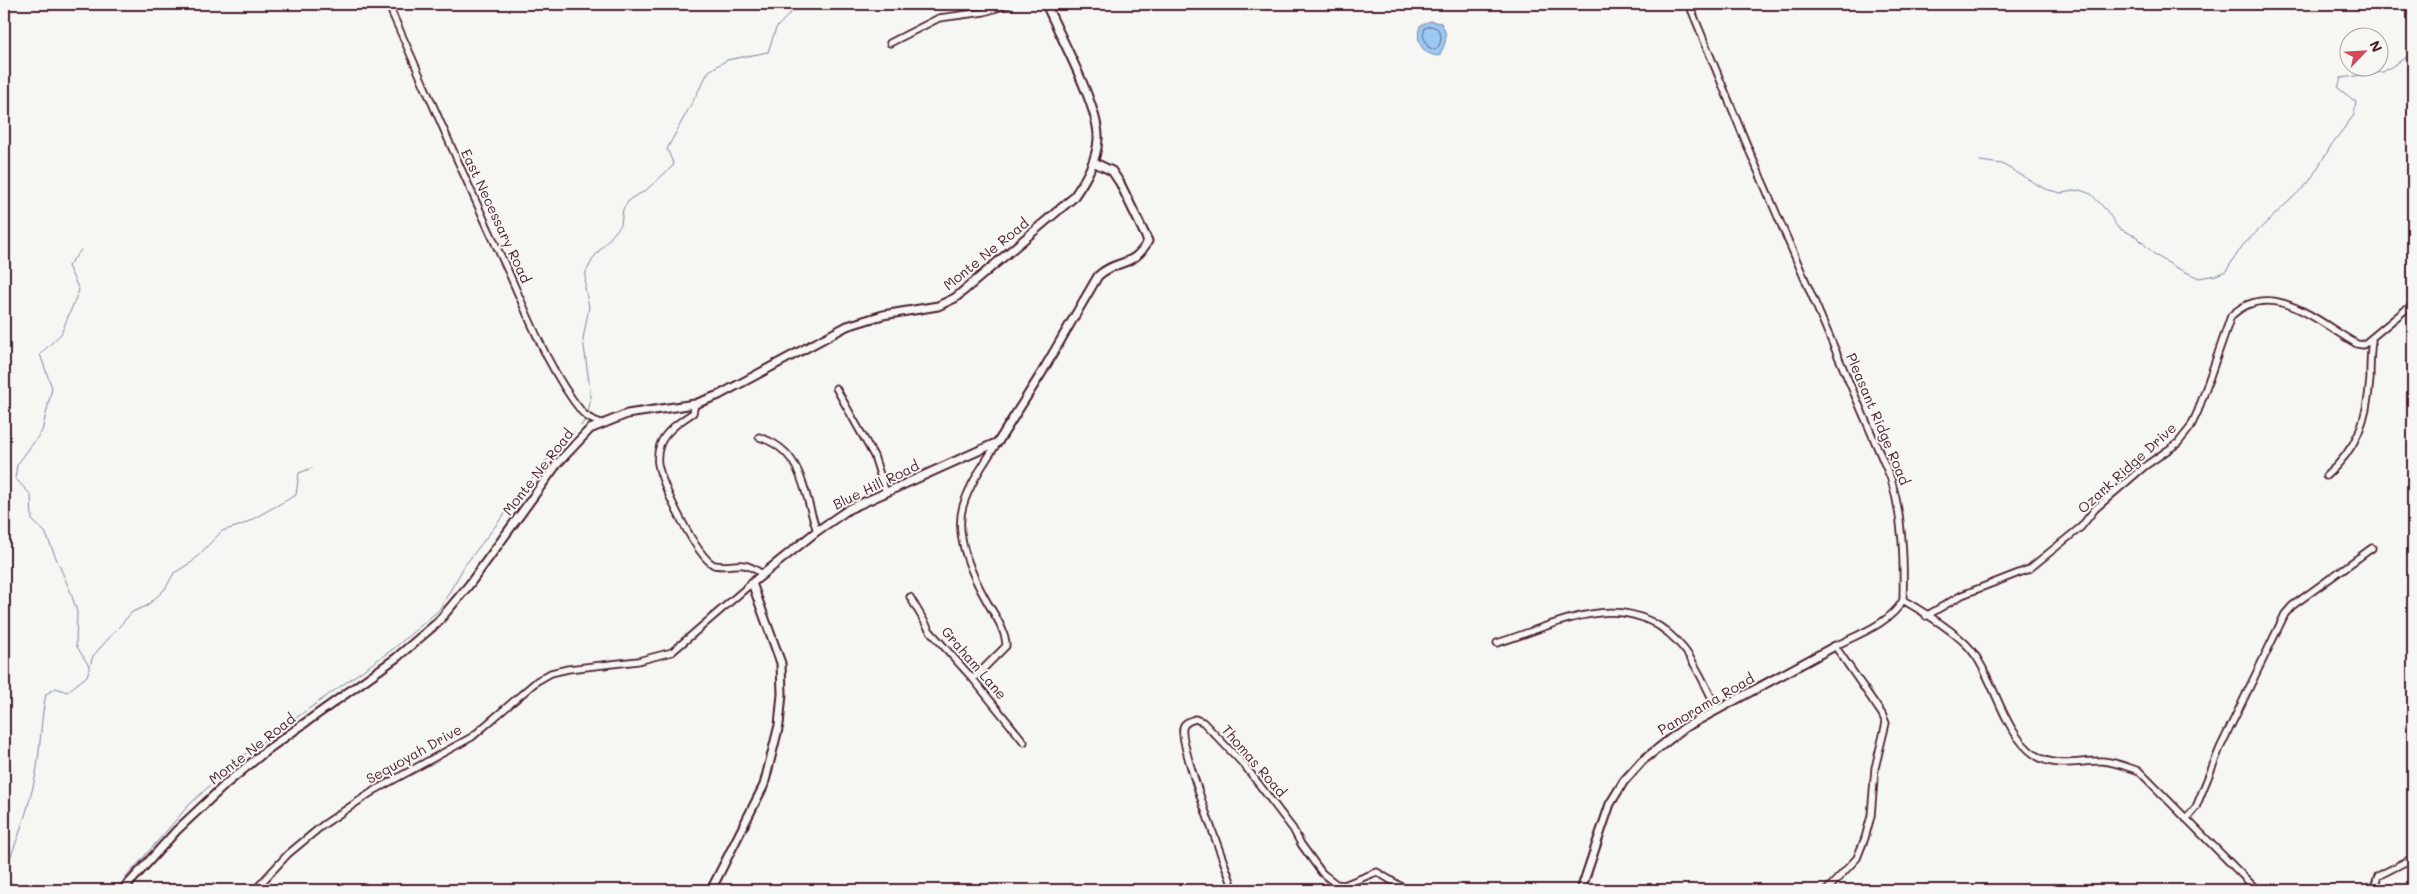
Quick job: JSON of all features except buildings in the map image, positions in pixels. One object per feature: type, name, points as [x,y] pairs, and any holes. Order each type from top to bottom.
[{"type":"street","name":"East Necessary Road","points":[[388,4],[529,320],[555,369],[582,412],[589,419],[601,423]]},
{"type":"street","points":[[890,43],[939,18],[984,12],[1010,4]]},
{"type":"street","name":"Monte Ne Road","points":[[123,890],[177,830],[227,783],[267,750],[396,658],[437,623],[469,585],[557,464],[579,438],[601,423],[628,414],[695,404],[738,387],[847,326],[883,315],[938,306],[955,298],[1072,198],[1084,182],[1093,162],[1098,139],[1094,113],[1046,4]]},
{"type":"street","name":"Pleasant Ridge Road","points":[[1689,4],[1752,158],[1891,479],[1899,505],[1902,530],[1903,600]]},
{"type":"street","points":[[973,679],[1006,646],[1006,640],[998,621],[971,574],[965,550],[962,524],[963,507],[975,478],[1041,374],[1098,276],[1105,270],[1140,255],[1148,241],[1120,183],[1112,171],[1093,162]]},
{"type":"street","name":"Ozark Ridge Drive","points":[[1926,616],[1962,596],[2029,569],[2081,527],[2096,509],[2145,466],[2178,443],[2190,428],[2198,411],[2232,316],[2242,306],[2256,300],[2270,300],[2294,308],[2357,344],[2363,345],[2372,340]]},
{"type":"street","points":[[2326,476],[2348,455],[2362,424],[2368,391],[2372,340],[2404,311],[2413,306]]},
{"type":"street","points":[[836,388],[874,456],[886,493]]},
{"type":"street","points":[[695,404],[693,413],[674,427],[660,444],[658,464],[662,475],[681,518],[703,557],[714,565],[741,563],[751,566],[762,574]]},
{"type":"street","points":[[759,437],[774,441],[784,449],[794,462],[817,531]]},
{"type":"street","name":"Blue Hill Road","points":[[752,583],[817,531],[849,509],[998,442]]},
{"type":"street","points":[[2186,819],[2196,807],[2220,748],[2285,614],[2292,606],[2372,548]]},
{"type":"street","points":[[711,890],[764,785],[779,724],[782,694],[781,663],[752,583]]},
{"type":"street","name":"Sequoyah Drive","points":[[255,890],[288,854],[330,821],[388,782],[456,747],[485,726],[537,681],[551,673],[568,669],[630,662],[672,652],[752,583]]},
{"type":"street","name":"Graham Lane","points":[[910,597],[930,631],[973,679],[1024,742]]},
{"type":"street","points":[[1827,890],[1861,851],[1869,826],[1875,768],[1886,723],[1882,714],[1835,646],[1888,616],[1898,608],[1903,600],[1962,641],[1974,653],[2026,747],[2036,755],[2055,762],[2102,761],[2118,763],[2139,771],[2257,890]]},
{"type":"street","points":[[1497,643],[1584,614],[1611,611],[1631,614],[1657,625],[1678,642],[1690,658],[1718,710]]},
{"type":"street","name":"Panorama Road","points":[[1581,890],[1610,804],[1624,781],[1662,743],[1835,646]]},
{"type":"street","name":"Thomas Road","points":[[1234,890],[1191,767],[1185,742],[1183,727],[1186,722],[1195,719],[1203,722],[1245,766],[1284,815],[1306,851],[1328,880],[1344,885],[1377,872],[1406,890]]},
{"type":"street","points":[[2376,890],[2374,885],[2378,876],[2413,858]]},
{"type":"water","points":[[1430,21],[1441,23],[1445,32],[1445,43],[1439,56],[1428,53],[1419,42],[1420,26]]},
{"type":"waterway","points":[[4,6],[8,4]]},
{"type":"waterway","points":[[588,413],[591,397],[583,339],[589,307],[585,288],[586,272],[594,257],[621,225],[623,209],[630,199],[645,191],[674,165],[667,149],[709,71],[727,60],[768,52],[776,28],[799,4]]},
{"type":"waterway","points":[[1980,161],[2002,164],[2045,189],[2061,193],[2080,190],[2091,194],[2107,211],[2118,228],[2137,237],[2155,255],[2199,278],[2216,275],[2226,271],[2243,245],[2309,182],[2332,144],[2354,115],[2356,102],[2338,88],[2341,78],[2383,72],[2408,56],[2413,34]]},
{"type":"waterway","points":[[81,250],[68,266],[79,290],[61,334],[40,354],[52,388],[42,431],[17,465],[15,478],[31,495],[32,520],[45,532],[71,593],[77,612],[76,645],[89,666]]},
{"type":"waterway","points":[[581,426],[585,420]]},
{"type":"waterway","points":[[115,890],[189,805],[238,759],[393,649],[439,610],[465,565],[560,443],[574,432]]},
{"type":"waterway","points":[[4,873],[22,826],[32,790],[37,767],[46,694],[56,688],[67,692],[87,676],[93,656],[132,612],[147,606],[165,589],[174,573],[192,562],[222,531],[242,525],[296,495],[299,473],[312,468]]}]
